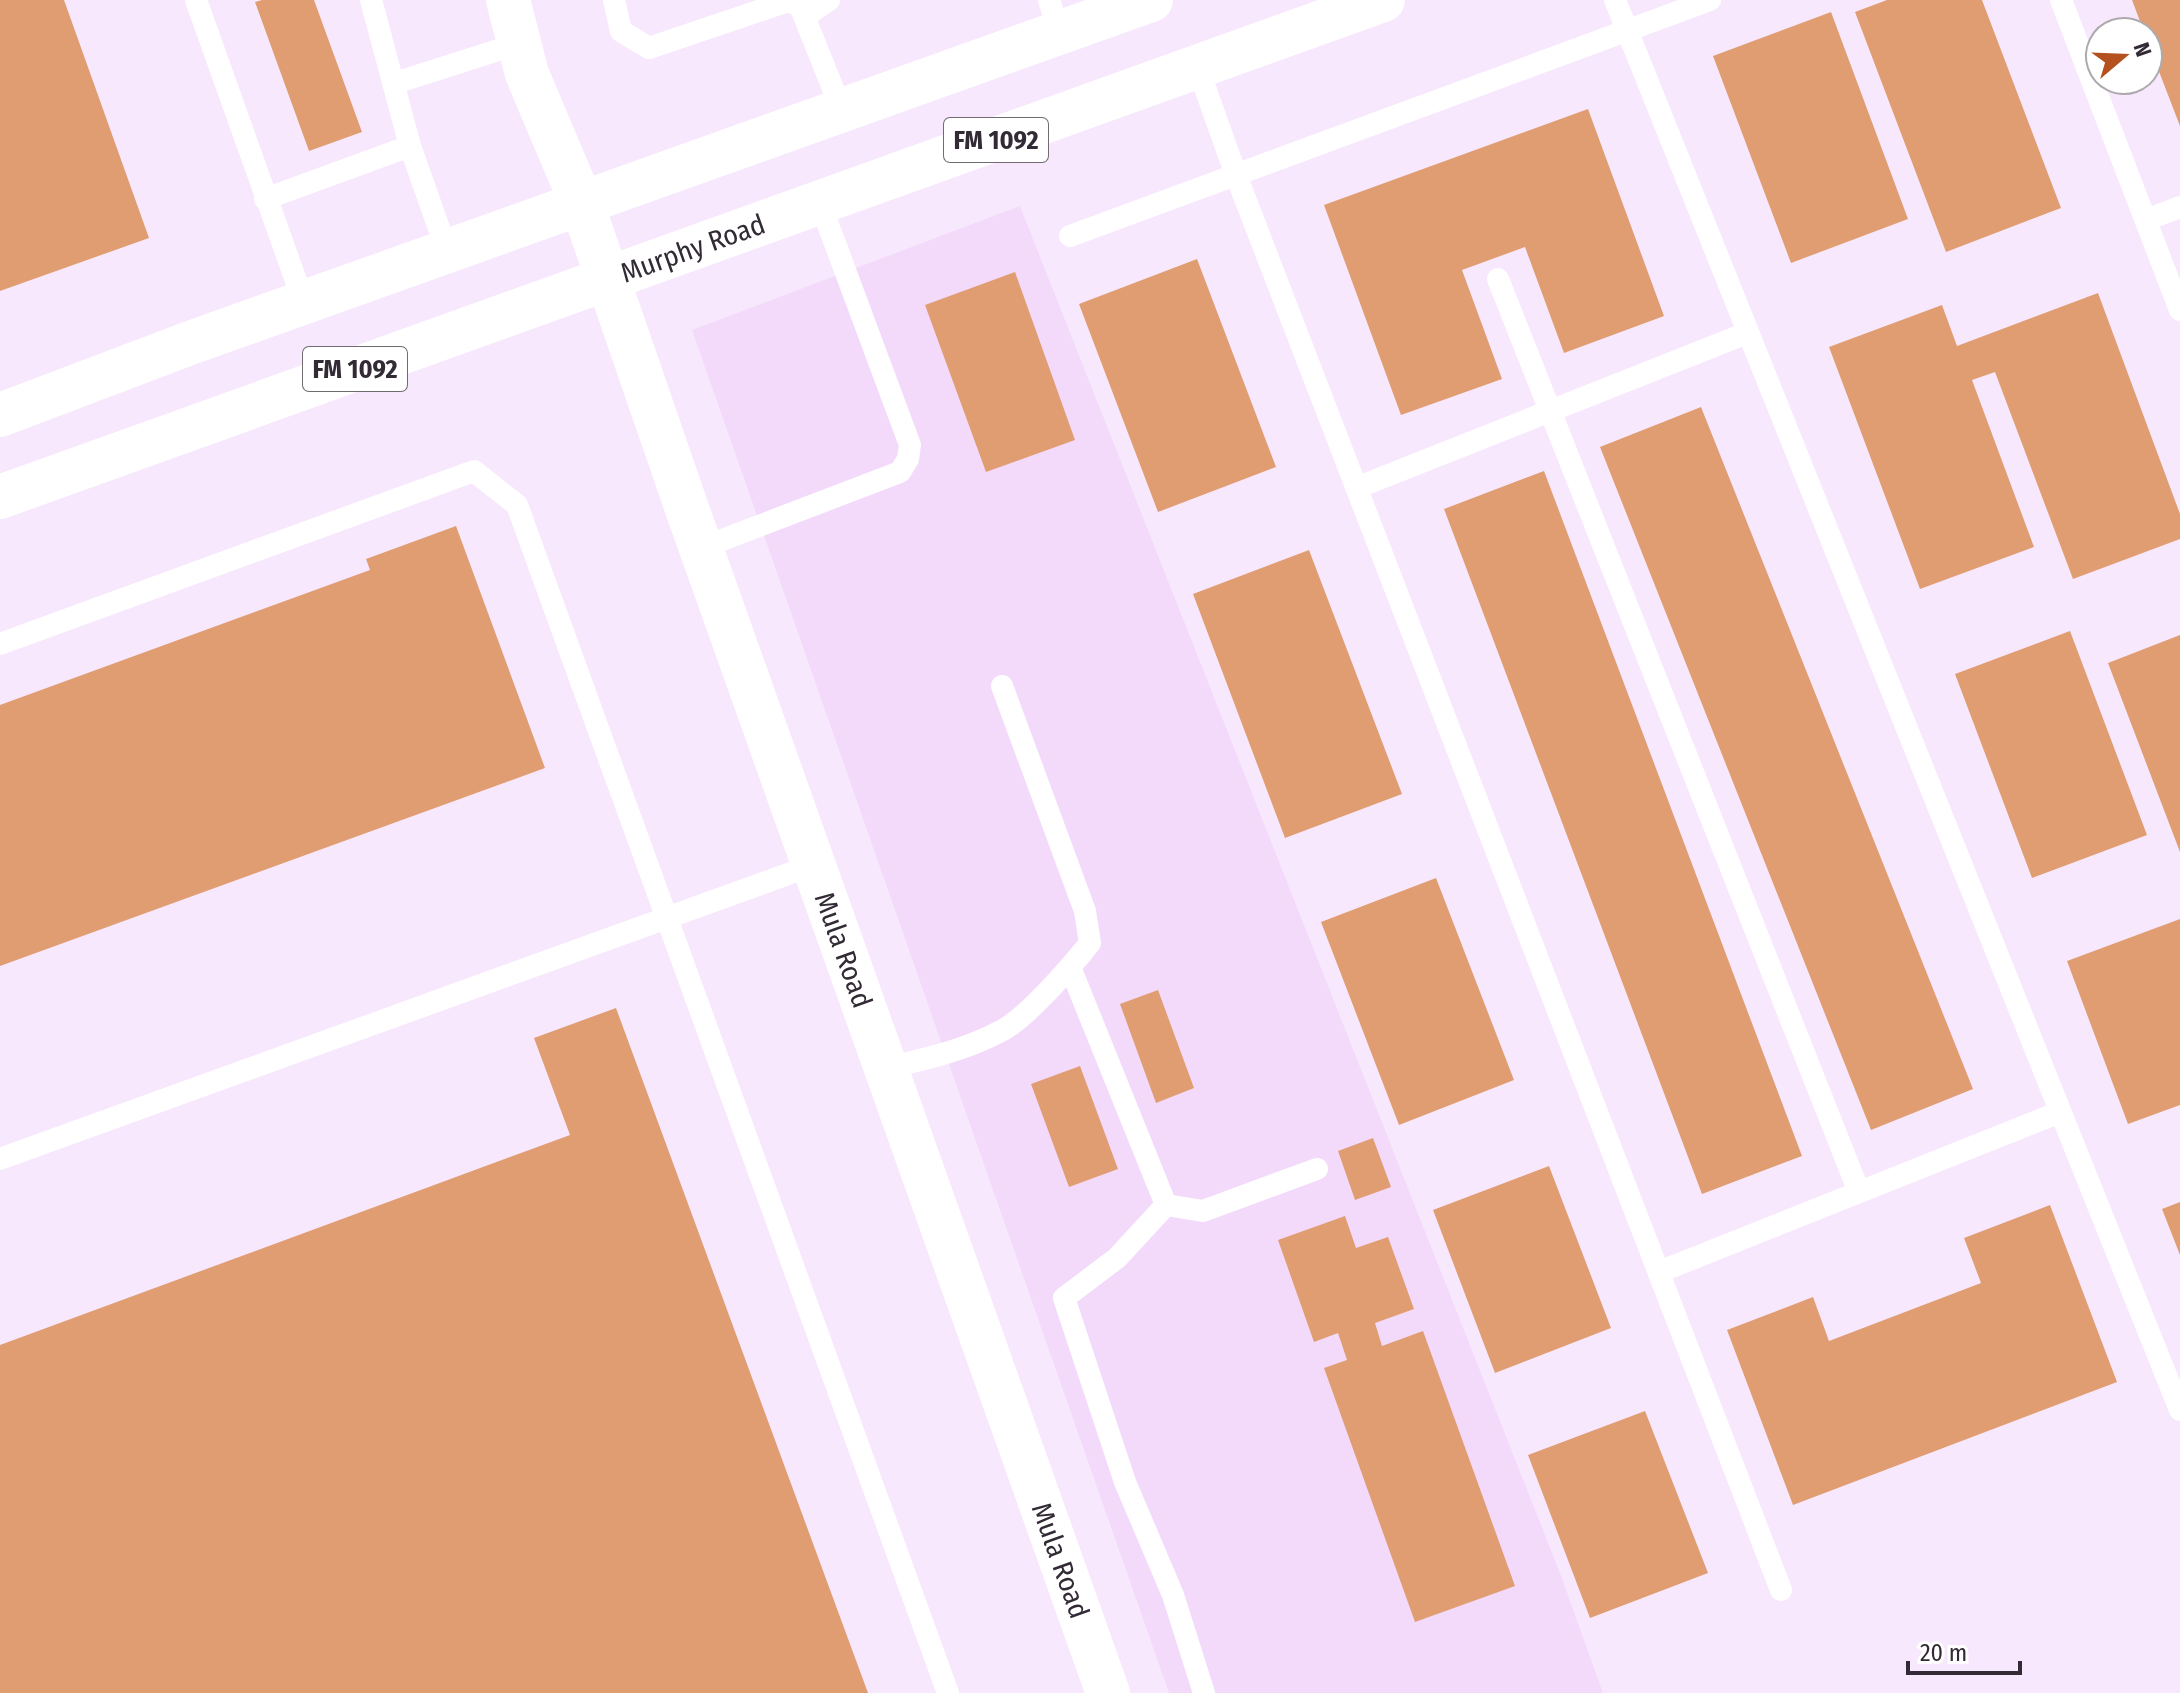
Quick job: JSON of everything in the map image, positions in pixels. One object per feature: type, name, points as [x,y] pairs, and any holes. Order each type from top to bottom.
[{"type":"main road","name":"Mula Road","points":[[508,0],[527,74],[582,204],[1108,1693]]},
{"type":"main road","name":"FM 1092","points":[[0,415],[447,251],[842,111],[1054,17],[1151,0]]},
{"type":"main road","name":"Murphy Road","points":[[0,497],[1383,0]]},
{"type":"lane","points":[[196,0],[304,303]]},
{"type":"lane","points":[[371,0],[410,146],[447,251]]},
{"type":"lane","points":[[614,0],[621,31],[649,48],[788,1],[800,6],[842,111]]},
{"type":"lane","points":[[805,16],[829,0]]},
{"type":"lane","points":[[1615,0],[2180,1410]]},
{"type":"lane","points":[[1070,236],[1710,0]]},
{"type":"lane","points":[[2061,0],[2180,310]]},
{"type":"lane","points":[[395,83],[520,43]]},
{"type":"lane","points":[[1198,68],[1236,175],[1781,1590]]},
{"type":"lane","points":[[265,199],[410,146]]},
{"type":"lane","points":[[701,548],[900,472],[908,459],[910,445],[820,203]]},
{"type":"lane","points":[[2146,220],[2180,207]]},
{"type":"lane","points":[[1498,279],[1859,1192]]},
{"type":"lane","points":[[1356,488],[1747,333]]},
{"type":"lane","points":[[0,644],[474,471],[517,505],[948,1693]]},
{"type":"lane","points":[[886,1068],[948,1054],[1005,1029],[1070,967],[1090,943],[1085,911],[1002,686]]},
{"type":"lane","points":[[0,1159],[813,865]]},
{"type":"lane","points":[[1070,967],[1166,1205]]},
{"type":"lane","points":[[1659,1272],[2060,1112]]},
{"type":"lane","points":[[1166,1205],[1203,1211],[1317,1169]]},
{"type":"lane","points":[[1166,1205],[1117,1258],[1064,1298],[1125,1482],[1173,1595],[1204,1693]]},
{"type":"shaded area","points":[[1020,206],[1560,1573],[1603,1693],[1169,1693],[692,330]]},
{"type":"building","points":[[0,0],[64,0],[149,238],[0,291]]},
{"type":"building","points":[[314,0],[362,132],[309,151],[255,2]]},
{"type":"building","points":[[1887,0],[1982,0],[2061,208],[1946,252],[1855,12]]},
{"type":"building","points":[[2132,0],[2180,0],[2180,126],[2164,84],[2164,16],[2138,16]]},
{"type":"building","points":[[1831,12],[1908,219],[1791,263],[1713,56]]},
{"type":"building","points":[[1588,109],[1664,316],[1564,353],[1525,247],[1462,270],[1502,379],[1401,415],[1324,205]]},
{"type":"building","points":[[1197,259],[1276,467],[1158,512],[1079,304]]},
{"type":"building","points":[[1015,272],[1075,440],[986,472],[925,305]]},
{"type":"building","points":[[2098,293],[2180,514],[2180,539],[2073,579],[1995,372],[1972,380],[2034,547],[1920,589],[1829,347],[1942,305],[1957,346]]},
{"type":"building","points":[[1701,407],[1973,1089],[1871,1130],[1600,447]]},
{"type":"building","points":[[1544,471],[1802,1156],[1702,1194],[1444,509]]},
{"type":"building","points":[[456,526],[545,768],[0,966],[0,705],[370,570],[366,559]]},
{"type":"building","points":[[1309,550],[1402,794],[1285,838],[1193,594]]},
{"type":"building","points":[[2070,631],[2147,835],[2032,878],[1955,674]]},
{"type":"building","points":[[2180,635],[2180,852],[2108,663]]},
{"type":"building","points":[[1436,878],[1514,1080],[1399,1125],[1321,922]]},
{"type":"building","points":[[2180,919],[2180,1105],[2128,1124],[2067,961]]},
{"type":"building","points":[[1158,990],[1194,1088],[1156,1103],[1120,1004]]},
{"type":"building","points":[[616,1008],[868,1693],[0,1693],[0,1345],[570,1135],[534,1038]]},
{"type":"building","points":[[1080,1066],[1118,1169],[1069,1187],[1031,1084]]},
{"type":"building","points":[[1373,1138],[1391,1187],[1355,1200],[1338,1151]]},
{"type":"building","points":[[1549,1166],[1611,1328],[1495,1373],[1433,1210]]},
{"type":"building","points":[[2180,1202],[2180,1255],[2162,1209]]},
{"type":"building","points":[[2050,1205],[2117,1382],[1793,1505],[1727,1330],[1813,1297],[1829,1341],[1981,1283],[1964,1238]]},
{"type":"building","points":[[1345,1216],[1356,1248],[1388,1237],[1414,1309],[1375,1323],[1382,1346],[1423,1331],[1515,1586],[1415,1622],[1324,1368],[1347,1360],[1338,1333],[1314,1342],[1278,1240]]},
{"type":"building","points":[[1645,1411],[1708,1573],[1590,1618],[1528,1455]]}]
